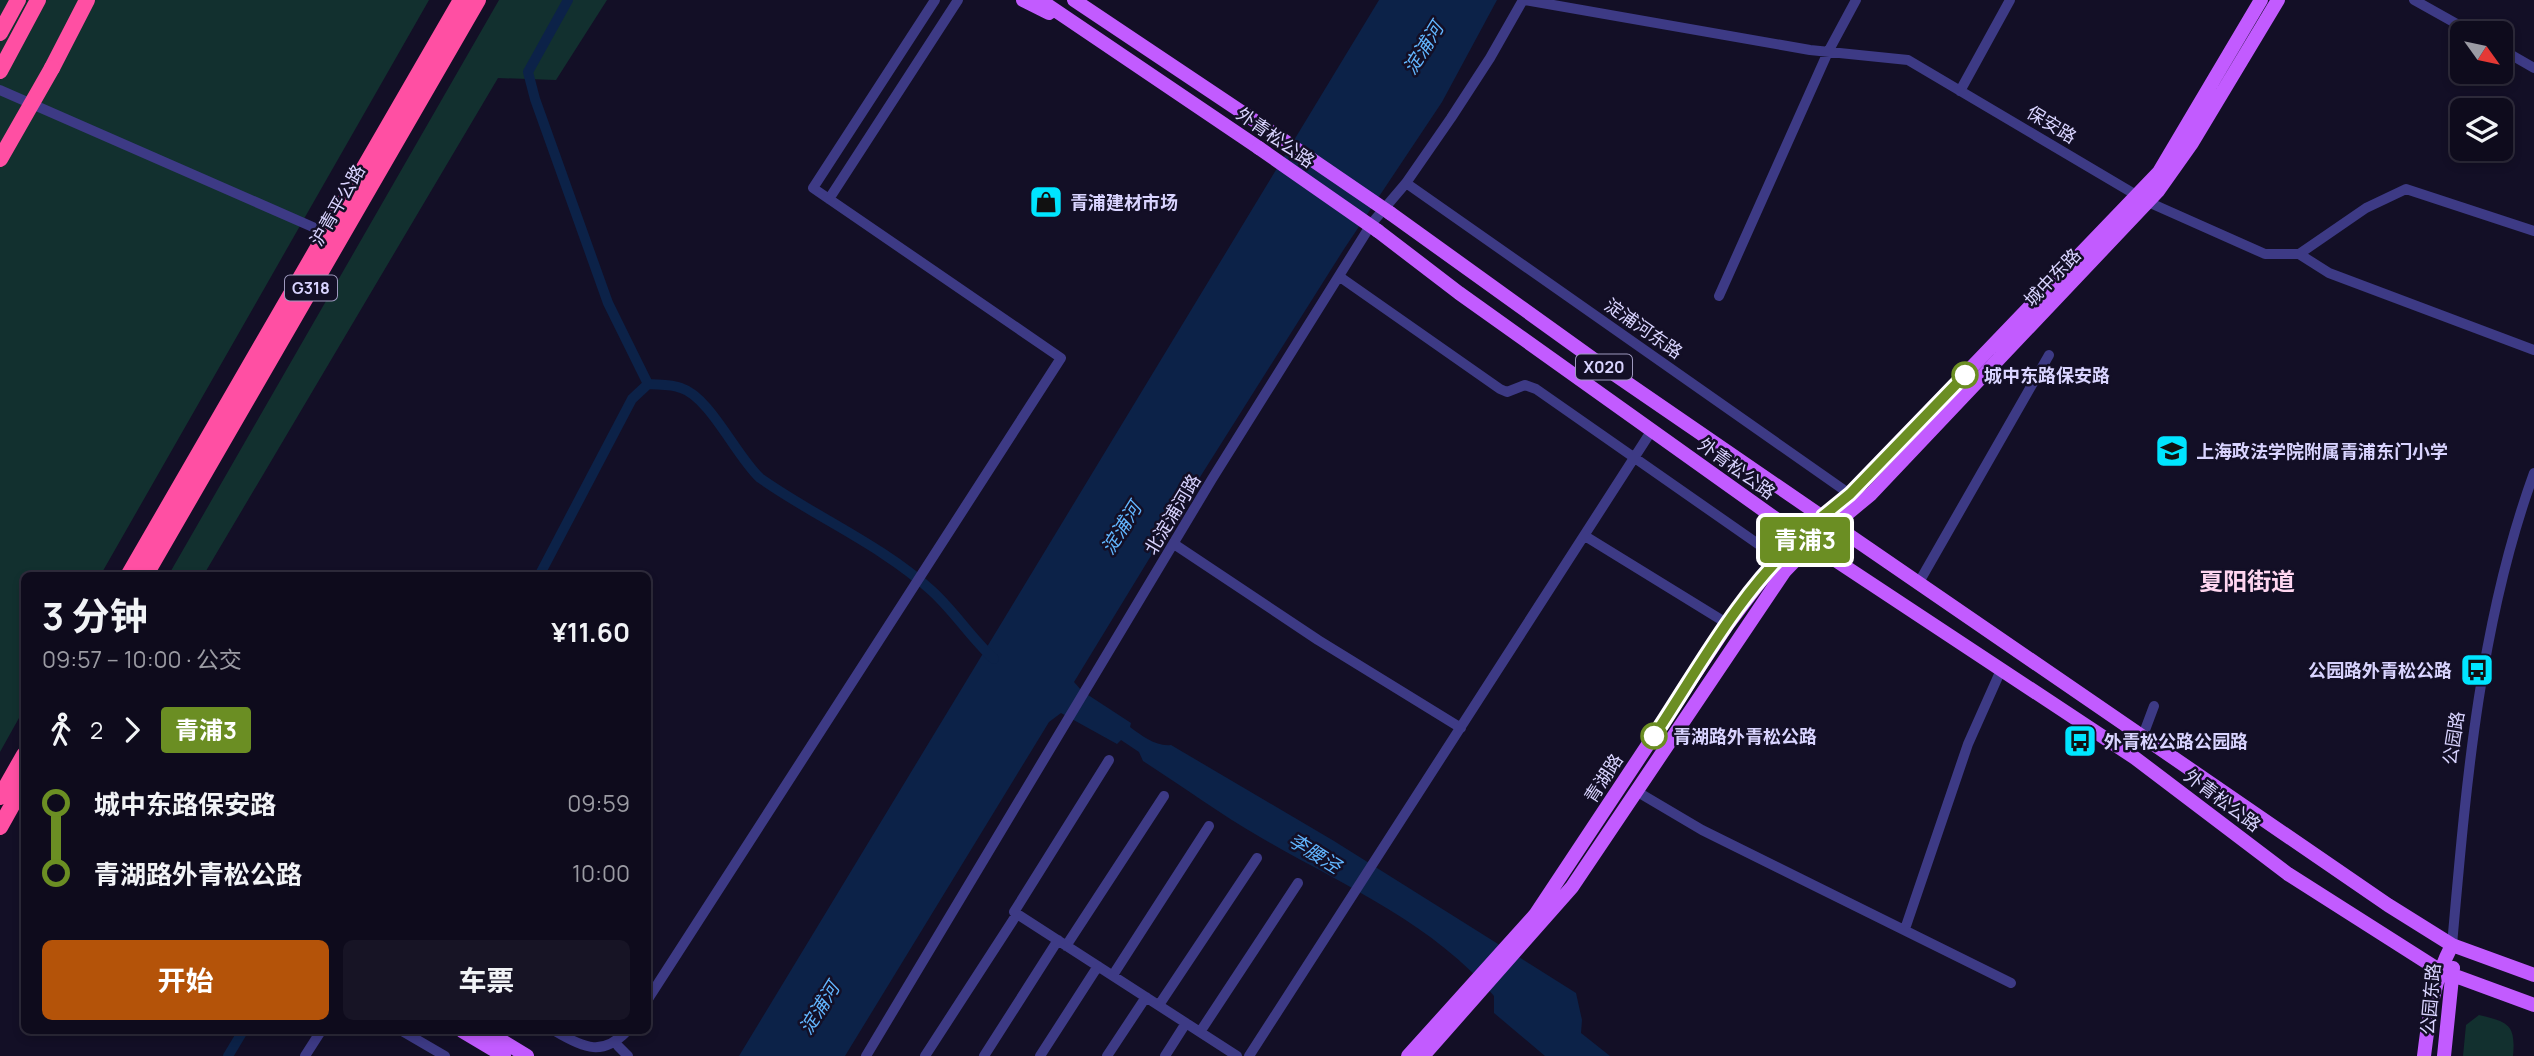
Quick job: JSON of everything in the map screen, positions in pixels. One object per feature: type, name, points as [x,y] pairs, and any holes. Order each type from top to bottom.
[{"type":"highway","points":[[0,33],[18,0]]},
{"type":"highway","points":[[0,71],[38,0]]},
{"type":"highway","points":[[0,159],[87,0]]},
{"type":"highway","name":"沪青平公路","points":[[147,572],[461,0]]},
{"type":"highway","name":"沪青平公路","points":[[130,572],[478,0]]},
{"type":"highway","points":[[0,797],[21,766]]},
{"type":"highway","points":[[0,827],[21,789]]},
{"type":"main road","points":[[1023,0],[1073,22]]},
{"type":"main road","name":"外青松公路","points":[[1040,0],[1378,231],[1459,293],[1806,541],[2135,758],[2288,874],[2439,970],[2534,1005]]},
{"type":"main road","name":"外青松公路","points":[[1076,0],[1390,213],[1614,374],[2141,738],[2452,945],[2534,975]]},
{"type":"main road","name":"城中东路","points":[[2143,199],[2261,0]]},
{"type":"main road","name":"城中东路","points":[[1806,541],[1856,498],[2143,199],[2192,143],[2278,0]]},
{"type":"main road","name":"青湖路","points":[[1511,949],[1563,876],[1728,624],[1778,558],[1806,541]]},
{"type":"main road","name":"青湖路","points":[[1408,1056],[1572,887],[1806,541]]},
{"type":"main road","name":"公园路","points":[[2439,970],[2452,945]]},
{"type":"main road","name":"公园东路","points":[[2444,1056],[2454,976],[2452,945]]},
{"type":"main road","name":"公园东路","points":[[2424,1056],[2439,970]]},
{"type":"main road","name":"青湖路","points":[[1423,1056],[1478,985]]},
{"type":"main road","points":[[468,1034],[504,1051],[527,1056]]},
{"type":"main road","points":[[488,1034],[504,1051]]},
{"type":"street","points":[[651,994],[1061,358],[813,188],[935,0]]},
{"type":"street","points":[[829,199],[958,0]]},
{"type":"street","name":"保安路","points":[[1524,0],[1828,52],[1908,60],[2143,199],[2265,254],[2299,254]]},
{"type":"street","name":"北淀浦河路","points":[[866,1056],[1087,693],[1174,544],[1372,223],[1406,183],[1490,58],[1524,0]]},
{"type":"street","points":[[1719,296],[1828,52],[1856,0]]},
{"type":"street","points":[[1960,91],[2010,0]]},
{"type":"street","points":[[2414,0],[2452,21]]},
{"type":"street","points":[[2513,56],[2534,68]]},
{"type":"street","points":[[0,90],[333,236]]},
{"type":"street","name":"淀浦河东路","points":[[1406,183],[1856,498]]},
{"type":"street","points":[[2534,231],[2406,190],[2366,208],[2299,254],[2329,273],[2534,350]]},
{"type":"street","points":[[1340,277],[1500,388],[1507,392],[1525,385],[1536,389],[1634,460],[1778,558]]},
{"type":"street","points":[[1917,584],[2049,355]]},
{"type":"street","points":[[1249,1056],[1652,430]]},
{"type":"street","name":"公园路","points":[[2452,945],[2468,760],[2505,566],[2534,473]]},
{"type":"street","points":[[1585,536],[1728,624]]},
{"type":"street","points":[[1174,544],[1318,639],[1461,728]]},
{"type":"street","points":[[1905,929],[1968,744],[2001,670]]},
{"type":"street","points":[[2141,738],[2154,706]]},
{"type":"street","points":[[1110,760],[1014,912],[1237,1056]]},
{"type":"street","points":[[1636,791],[1702,830],[2011,983]]},
{"type":"street","points":[[984,1056],[1164,796]]},
{"type":"street","points":[[1112,975],[1209,826]]},
{"type":"street","points":[[1159,1005],[1257,858]]},
{"type":"street","points":[[1200,1032],[1298,883]]},
{"type":"street","points":[[926,1056],[1017,914]]},
{"type":"street","points":[[1041,1056],[1098,966]]},
{"type":"street","points":[[1107,1056],[1146,997]]},
{"type":"street","points":[[1165,1056],[1186,1023]]},
{"type":"street","points":[[305,1056],[319,1034]]},
{"type":"street","points":[[406,1034],[445,1056]]},
{"type":"street","points":[[560,1034],[591,1053],[606,1053],[618,1046],[625,1034]]},
{"type":"street","points":[[618,1046],[628,1056]]},
{"type":"green space","points":[[0,0],[429,0],[102,572],[21,572],[21,714],[0,752]]},
{"type":"green space","points":[[499,0],[607,0],[556,80],[498,78],[205,572],[170,572]]},
{"type":"green space","points":[[2479,1015],[2508,1026],[2513,1037],[2513,1056],[2463,1056],[2466,1025]]},
{"type":"water","points":[[1379,0],[1497,0],[1442,102],[1344,249],[1195,485],[1190,483],[1166,519],[1171,523],[1074,682],[1082,691],[1131,723],[1130,727],[1145,737],[1155,743],[1171,745],[1334,841],[1576,993],[1582,1020],[1581,1033],[1610,1056],[1545,1056],[1494,1013],[1494,996],[1470,970],[1414,926],[1230,819],[1143,761],[1139,752],[1121,740],[1117,744],[1061,713],[1049,722],[845,1056],[739,1056]]},
{"type":"waterway","points":[[568,0],[528,72],[535,99],[608,303],[648,384]]},
{"type":"waterway","points":[[541,572],[632,399],[648,384],[673,386],[692,394],[702,403],[760,478],[870,545],[913,575],[940,599],[994,659]]},
{"type":"waterway","points":[[228,1056],[241,1034]]},
{"type":"bus line","name":"青浦3","points":[[1654,736],[1728,624],[1778,558],[1801,537],[1811,544],[1835,524],[1823,516],[1850,494],[1965,375]]},
{"type":"place","name":"青浦建材市场","points":[[1046,202]]},
{"type":"place","name":"城中东路保安路","points":[[1965,375]]},
{"type":"place","name":"上海政法学院附属青浦东门小学","points":[[2172,451]]},
{"type":"place","name":"公园路外青松公路","points":[[2477,670]]},
{"type":"place","name":"青湖路外青松公路","points":[[1654,736]]},
{"type":"place","name":"外青松公路公园路","points":[[2080,741]]},
{"type":"district","name":"夏阳街道","points":[[2247,580]]},
{"type":"water label","name":"淀浦河","points":[[1423,48]]},
{"type":"water label","name":"淀浦河","points":[[1121,528]]},
{"type":"water label","name":"李腰泾","points":[[1315,853]]},
{"type":"water label","name":"淀浦河","points":[[819,1008]]}]
